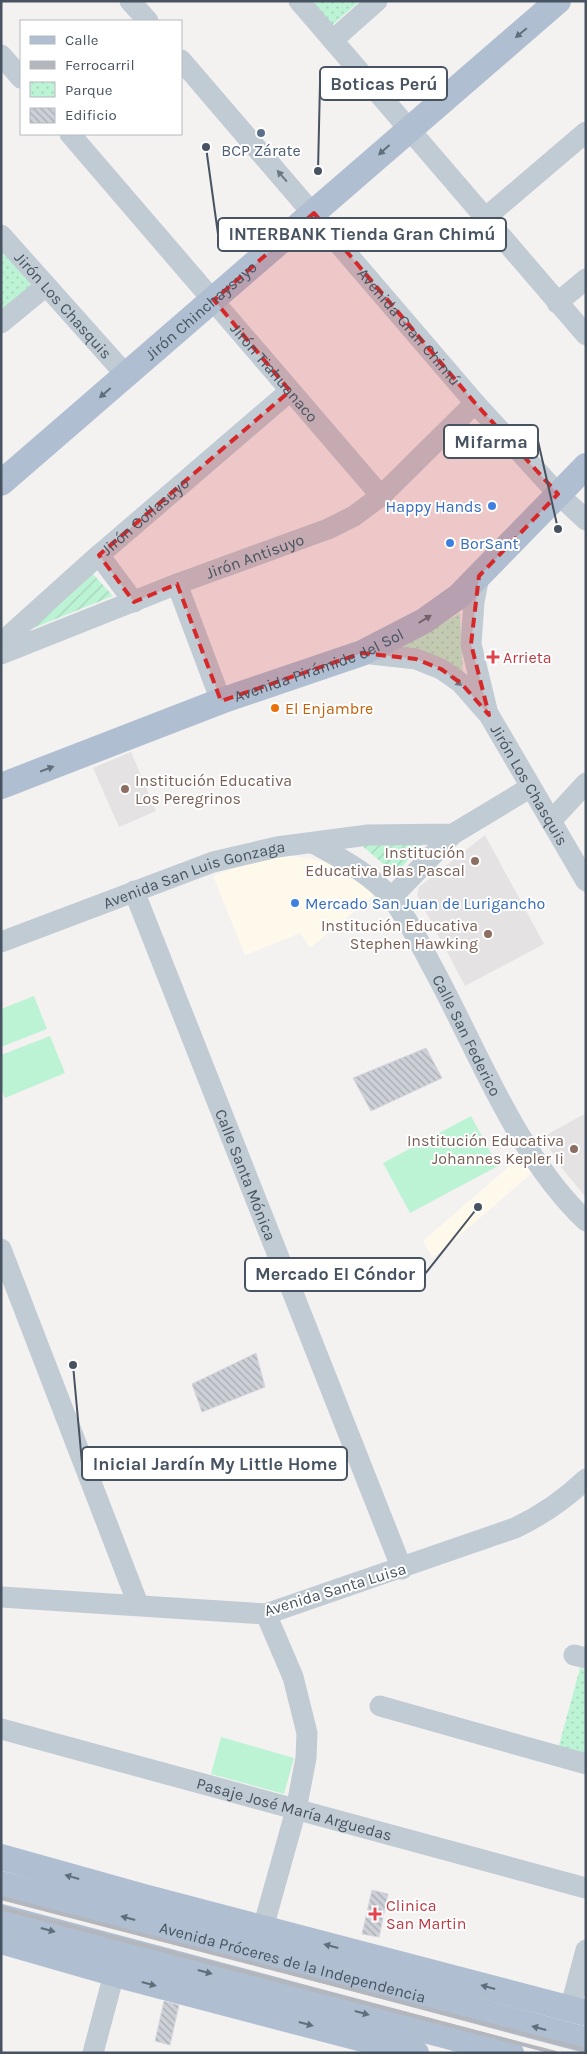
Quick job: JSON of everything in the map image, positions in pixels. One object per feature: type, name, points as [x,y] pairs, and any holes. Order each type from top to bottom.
[{"type":"main road","name":"Jirón Chinchaysuyo","points":[[1,483],[314,213],[408,128],[558,1]]},
{"type":"main road","name":"Avenida Pirámide del Sol","points":[[1,786],[221,702],[362,653],[430,617],[459,596],[586,466]]},
{"type":"main road","name":"Avenida Próceres de la Independencia","points":[[1,1857],[578,2011]]},
{"type":"main road","name":"Avenida Próceres de la Independencia","points":[[1,1884],[586,2040]]},
{"type":"main road","name":"Avenida Próceres de la Independencia","points":[[1,1936],[114,1974],[367,2047],[416,2053]]},
{"type":"main road","name":"Avenida Próceres de la Independencia","points":[[1,1936],[512,2053]]},
{"type":"street","points":[[130,1],[147,20]]},
{"type":"street","points":[[299,1],[586,336]]},
{"type":"street","points":[[333,40],[377,1]]},
{"type":"street","points":[[1,55],[20,77]]},
{"type":"street","name":"Avenida Gran Chimú","points":[[182,61],[475,403],[558,494],[586,520]]},
{"type":"street","points":[[484,219],[586,132]]},
{"type":"street","name":"Jirón Tiahuanaco","points":[[71,135],[381,496]]},
{"type":"street","name":"Jirón Los Chasquis","points":[[1,235],[126,375]]},
{"type":"street","points":[[557,303],[586,279]]},
{"type":"street","points":[[1,322],[46,286]]},
{"type":"street","name":"Jirón Collasuyo","points":[[1,643],[99,555],[290,391]]},
{"type":"street","name":"Jirón Antisuyo","points":[[1,654],[177,584],[328,529],[354,516],[381,496],[475,403]]},
{"type":"street","points":[[99,555],[134,602]]},
{"type":"street","name":"Jirón Los Chasquis","points":[[479,576],[474,602],[471,644],[489,715]]},
{"type":"street","points":[[177,584],[221,702]]},
{"type":"street","name":"Jirón Los Chasquis","points":[[362,653],[416,659],[441,669],[461,683],[489,715],[585,879]]},
{"type":"street","points":[[551,821],[586,783]]},
{"type":"street","points":[[391,898],[453,834],[531,787]]},
{"type":"street","name":"Avenida San Luis Gonzaga","points":[[1,942],[213,862],[277,847],[315,844],[368,835],[453,834]]},
{"type":"street","name":"Calle San Federico","points":[[315,844],[367,876],[391,898],[408,923],[438,978],[529,1154],[550,1183],[582,1210]]},
{"type":"street","name":"Calle Santa Mónica","points":[[134,891],[402,1569]]},
{"type":"street","points":[[1,1249],[138,1604]]},
{"type":"street","name":"Avenida Santa Luisa","points":[[1,1597],[138,1604],[266,1614],[402,1569],[515,1528],[541,1516],[563,1500],[586,1479]]},
{"type":"street","points":[[263,1928],[296,1810],[306,1758],[307,1733],[293,1677],[266,1614]]},
{"type":"street","points":[[380,1706],[586,1764]]},
{"type":"street","name":"Pasaje José María Arguedas","points":[[1,1729],[586,1888]]},
{"type":"street","points":[[578,2011],[586,1950]]},
{"type":"street","points":[[93,2053],[114,1974]]},
{"type":"highlighted area","points":[[314,213],[475,403],[558,494],[479,576],[471,644],[489,715],[461,683],[441,669],[416,659],[362,653],[221,701],[177,584],[134,602],[99,555],[290,391],[214,300]]},
{"type":"shaded area","name":"Institución Educativa Los Peregrinos","points":[[131,752],[156,811],[119,827],[93,768]]},
{"type":"shaded area","points":[[485,835],[544,944],[465,986],[417,895],[419,887]]},
{"type":"shaded area","name":"Mercado San Juan de Lurigancho","points":[[288,855],[327,862],[377,893],[310,948],[300,933],[245,955],[213,876],[252,861]]},
{"type":"shaded area","points":[[586,1113],[586,1194],[584,1195],[560,1166],[543,1137]]},
{"type":"shaded area","points":[[522,1155],[532,1173],[433,1258],[423,1241]]},
{"type":"green space","points":[[311,1],[360,1],[331,26]]},
{"type":"green space","points":[[1,250],[33,286],[1,313]]},
{"type":"green space","points":[[92,573],[113,596],[26,631]]},
{"type":"green space","points":[[460,613],[463,677],[401,648],[403,646]]},
{"type":"green space","points":[[427,840],[395,874],[361,845]]},
{"type":"green space","points":[[34,996],[47,1029],[1,1047],[1,1009]]},
{"type":"green space","points":[[50,1036],[65,1073],[5,1098],[1,1089],[1,1055]]},
{"type":"green space","points":[[471,1116],[498,1166],[410,1213],[383,1163]]},
{"type":"green space","points":[[580,1668],[586,1670],[586,1757],[558,1749]]},
{"type":"green space","points":[[221,1737],[294,1758],[284,1794],[211,1774]]},
{"type":"building","points":[[426,1048],[442,1078],[371,1111],[353,1078]]},
{"type":"building","points":[[256,1353],[265,1387],[202,1412],[192,1384]]},
{"type":"building","name":"Clinica San Martin","points":[[372,1890],[388,1894],[379,1937],[362,1934]]},
{"type":"building","points":[[164,2001],[179,2005],[170,2045],[155,2041]]},
{"type":"railway","points":[[1,1898],[586,2050]]},
{"type":"railway","points":[[1,1908],[556,2053]]},
{"type":"place","name":"BCP Zárate","points":[[261,133]]},
{"type":"place","name":"INTERBANK Tienda Gran Chimú","points":[[206,147]]},
{"type":"place","name":"Boticas Perú","points":[[318,171]]},
{"type":"place","name":"Happy Hands","points":[[492,506]]},
{"type":"place","name":"Mifarma","points":[[558,529]]},
{"type":"place","name":"BorSant","points":[[450,543]]},
{"type":"place","name":"Arrieta","points":[[493,657]]},
{"type":"place","name":"El Enjambre","points":[[275,708]]},
{"type":"place","name":"Institución Educativa Los Peregrinos","points":[[125,789]]},
{"type":"place","name":"Institución Educativa Blas Pascal","points":[[475,861]]},
{"type":"place","name":"Mercado San Juan de Lurigancho","points":[[295,903]]},
{"type":"place","name":"Institución Educativa Stephen Hawking","points":[[488,934]]},
{"type":"place","name":"Institución Educativa Johannes Kepler Ii","points":[[574,1149]]},
{"type":"place","name":"Mercado El Cóndor","points":[[478,1207]]},
{"type":"place","name":"Inicial Jardín My Little Home","points":[[73,1365]]},
{"type":"place","name":"Clinica San Martin","points":[[375,1914]]}]
